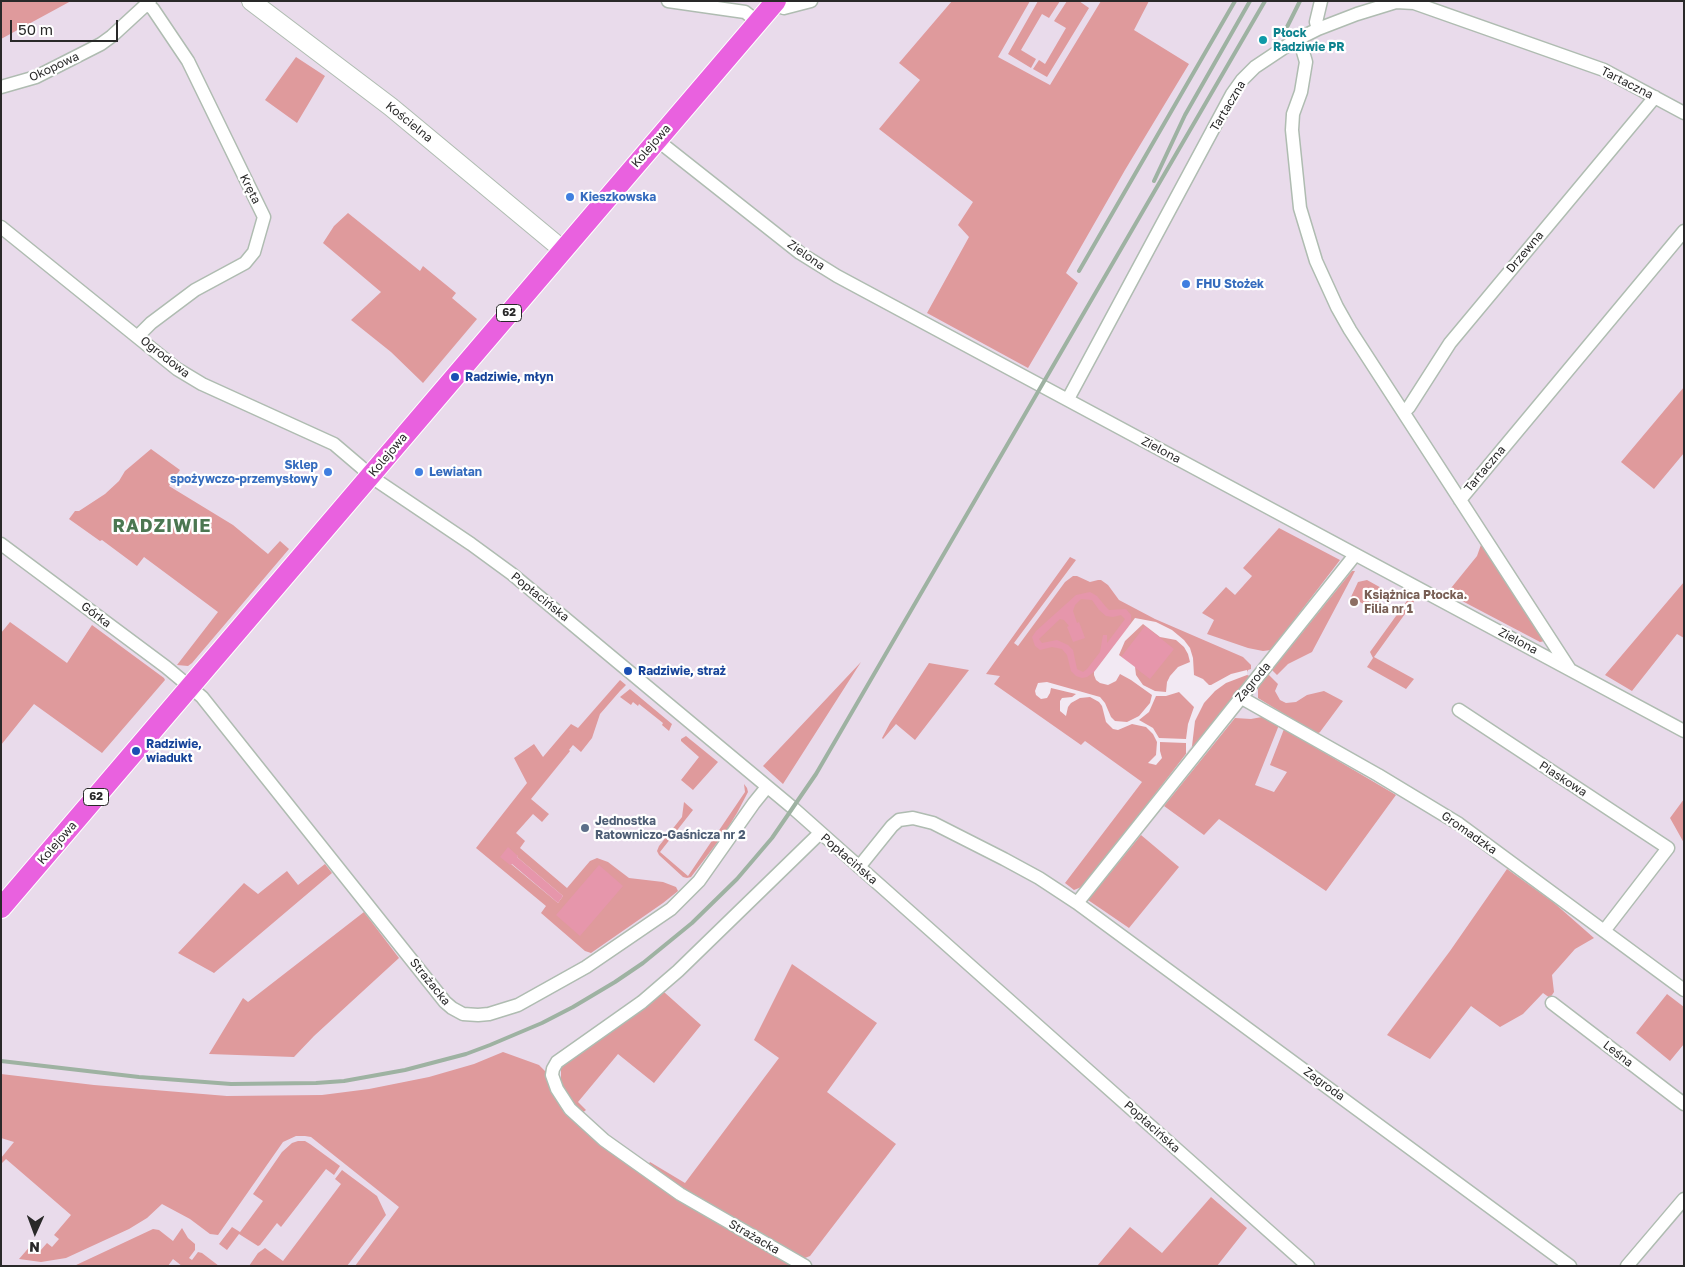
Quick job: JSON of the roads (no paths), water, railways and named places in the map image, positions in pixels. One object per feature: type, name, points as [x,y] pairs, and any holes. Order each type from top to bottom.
[{"type":"main road","name":"Kościelna","points":[[251,1],[391,107],[562,250]]},
{"type":"main road","name":"Kolejowa","points":[[1,908],[774,3]]},
{"type":"street","points":[[668,1],[745,12],[758,22]]},
{"type":"street","points":[[774,3],[784,8],[811,1]]},
{"type":"street","points":[[1318,29],[1316,22],[1321,1]]},
{"type":"street","name":"Okopowa","points":[[1,87],[36,77],[87,52],[112,36],[149,2]]},
{"type":"street","name":"Kręta","points":[[138,336],[151,323],[195,290],[245,263],[254,252],[264,217],[188,61],[149,2]]},
{"type":"street","name":"Tartaczna","points":[[1068,400],[1232,94],[1242,80],[1255,68],[1299,38],[1318,29],[1396,2],[1414,3],[1586,63],[1613,74],[1684,113]]},
{"type":"street","points":[[1299,38],[1306,62],[1301,92],[1293,114],[1292,130],[1297,190],[1306,231],[1316,261],[1340,313],[1571,670]]},
{"type":"street","name":"Drzewna","points":[[1404,412],[1450,343],[1654,97]]},
{"type":"street","name":"Zielona","points":[[657,140],[800,253],[818,265],[1684,731]]},
{"type":"street","name":"Ogrodowa","points":[[1,227],[177,369],[192,379],[334,444],[370,476]]},
{"type":"street","name":"Tartaczna","points":[[1460,500],[1684,231]]},
{"type":"street","name":"Popłacińska","points":[[370,476],[512,574],[768,787],[1308,1266]]},
{"type":"street","name":"Górka","points":[[1,544],[190,686]]},
{"type":"street","name":"Zagroda","points":[[1077,902],[1355,555]]},
{"type":"street","name":"Strażacka","points":[[190,686],[202,697],[445,1002],[463,1014],[478,1016],[518,1005],[593,963],[671,909],[699,881],[754,803],[768,787]]},
{"type":"street","name":"Gromadzka","points":[[1240,697],[1453,820],[1684,990]]},
{"type":"street","name":"Piaskowa","points":[[1458,710],[1668,848],[1604,931]]},
{"type":"street","name":"Zagroda","points":[[859,868],[892,826],[899,820],[913,818],[933,823],[1048,883],[1077,902],[1570,1266]]},
{"type":"street","name":"Strażacka","points":[[805,1266],[680,1194],[604,1140],[570,1110],[552,1075],[557,1062],[642,1002],[678,971],[820,833]]},
{"type":"street","name":"Leśna","points":[[1552,1003],[1684,1104]]},
{"type":"street","points":[[1627,1266],[1684,1199]]},
{"type":"railway","points":[[1079,271],[1235,1]]},
{"type":"railway","points":[[1154,181],[1185,115],[1250,1]]},
{"type":"railway","points":[[1,1061],[139,1077],[231,1084],[344,1081],[405,1070],[466,1054],[542,1023],[615,982],[643,963],[692,923],[737,879],[772,838],[816,774],[1265,1]]},
{"type":"railway","points":[[1285,31],[1300,1]]},
{"type":"place","name":"Płock Radziwie PR","points":[[1263,40]]},
{"type":"place","name":"Kieszkowska","points":[[570,197]]},
{"type":"place","name":"FHU Stożek","points":[[1186,284]]},
{"type":"place","name":"Radziwie, młyn","points":[[455,377]]},
{"type":"place","name":"Sklep spożywczo-przemysłowy","points":[[328,472]]},
{"type":"place","name":"Lewiatan","points":[[419,472]]},
{"type":"place","name":"Książnica Płocka. Filia nr 1","points":[[1354,602]]},
{"type":"place","name":"Radziwie, straż","points":[[628,671]]},
{"type":"place","name":"Radziwie, wiadukt","points":[[136,751]]},
{"type":"place","name":"Jednostka Ratowniczo-Gaśnicza nr 2","points":[[585,828]]},
{"type":"district","name":"RADZIWIE","points":[[162,526]]}]
